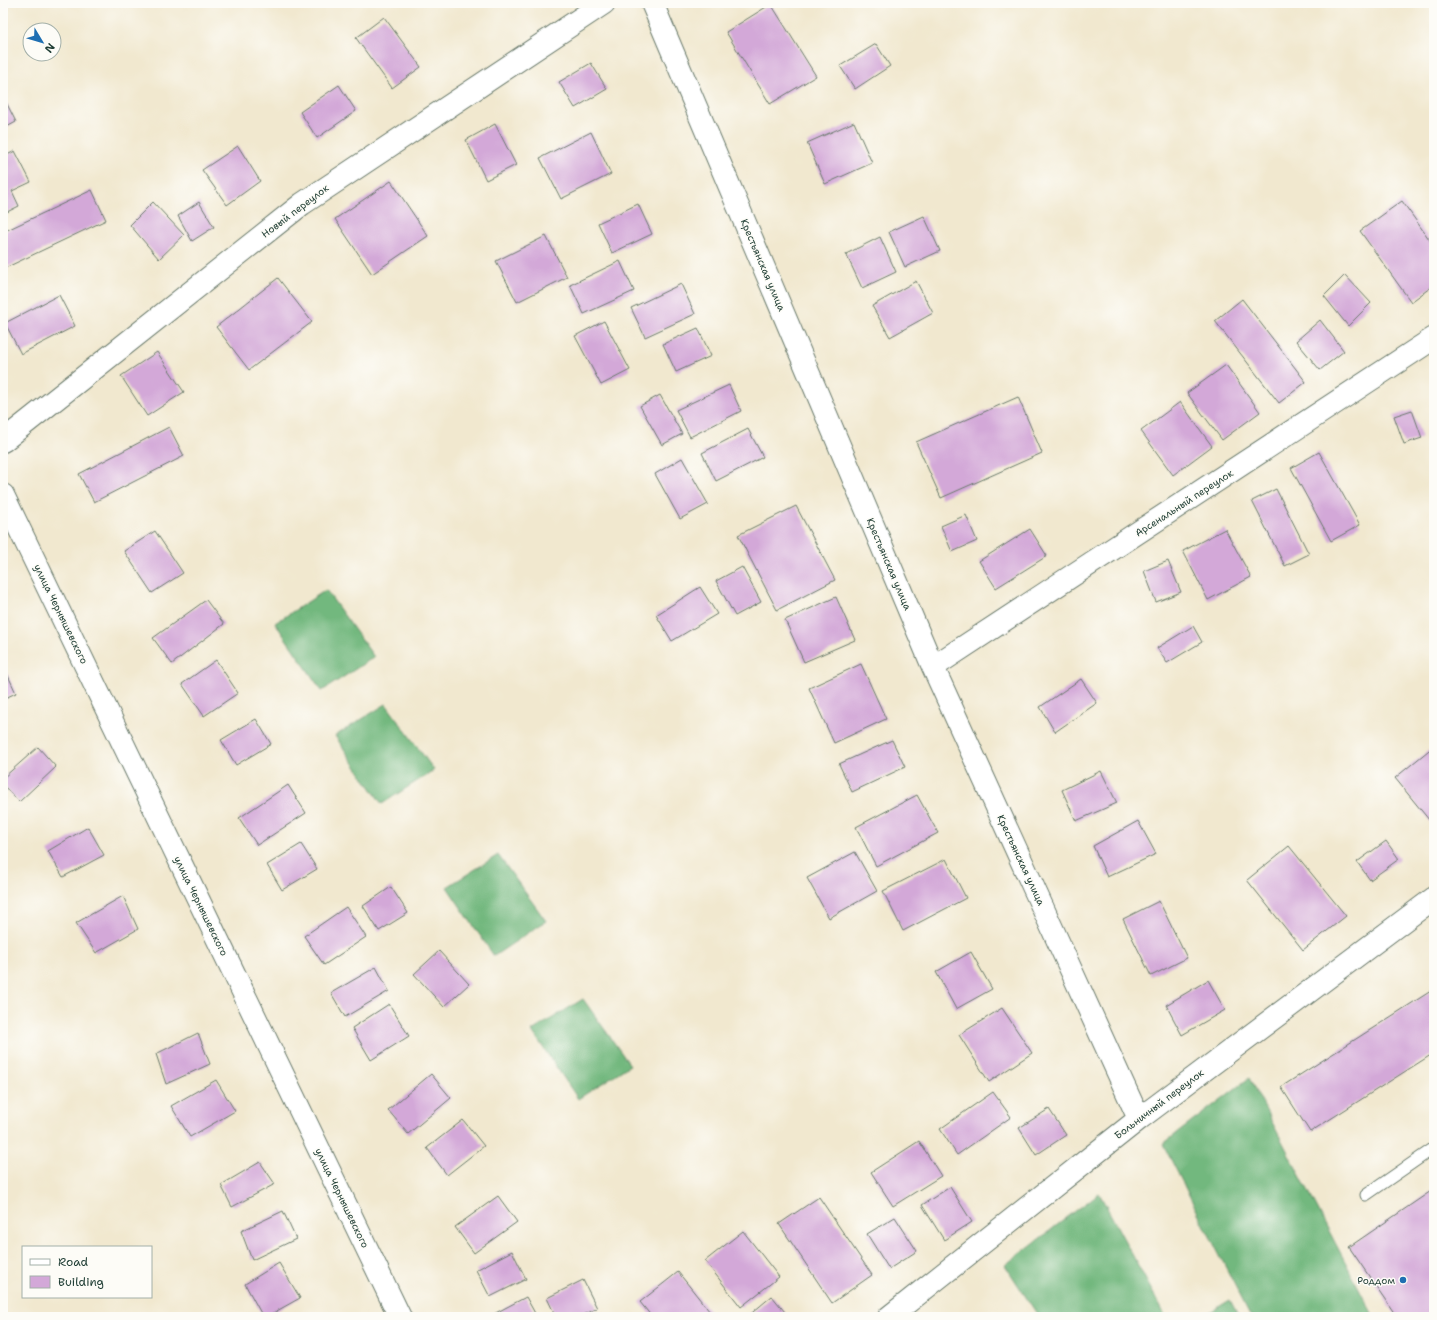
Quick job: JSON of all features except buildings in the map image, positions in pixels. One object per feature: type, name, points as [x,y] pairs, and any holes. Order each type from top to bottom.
[{"type":"street","name":"Новый переулок","points":[[3,441],[302,204],[604,3]]},
{"type":"street","name":"Крестьянская улица","points":[[652,3],[933,667],[1139,1119]]},
{"type":"street","name":"Арсенальный переулок","points":[[933,667],[1434,338]]},
{"type":"street","name":"улица Чернышевского","points":[[3,495],[400,1317]]},
{"type":"street","name":"Больничный переулок","points":[[889,1317],[1139,1119],[1434,898]]},
{"type":"lane","points":[[1366,1195],[1434,1148]]},
{"type":"green space","points":[[326,590],[374,657],[322,691],[275,623]]},
{"type":"green space","points":[[386,704],[434,770],[382,804],[335,736]]},
{"type":"green space","points":[[498,855],[546,921],[494,956],[447,887]]},
{"type":"green space","points":[[583,999],[630,1065],[578,1099],[532,1031]]},
{"type":"green space","points":[[1249,1078],[1374,1317],[1251,1317],[1163,1144]]},
{"type":"green space","points":[[1099,1193],[1166,1317],[1039,1317],[1005,1265]]},
{"type":"green space","points":[[1230,1300],[1239,1317],[1202,1317]]},
{"type":"place","name":"Роддом","points":[[1403,1280]]}]
